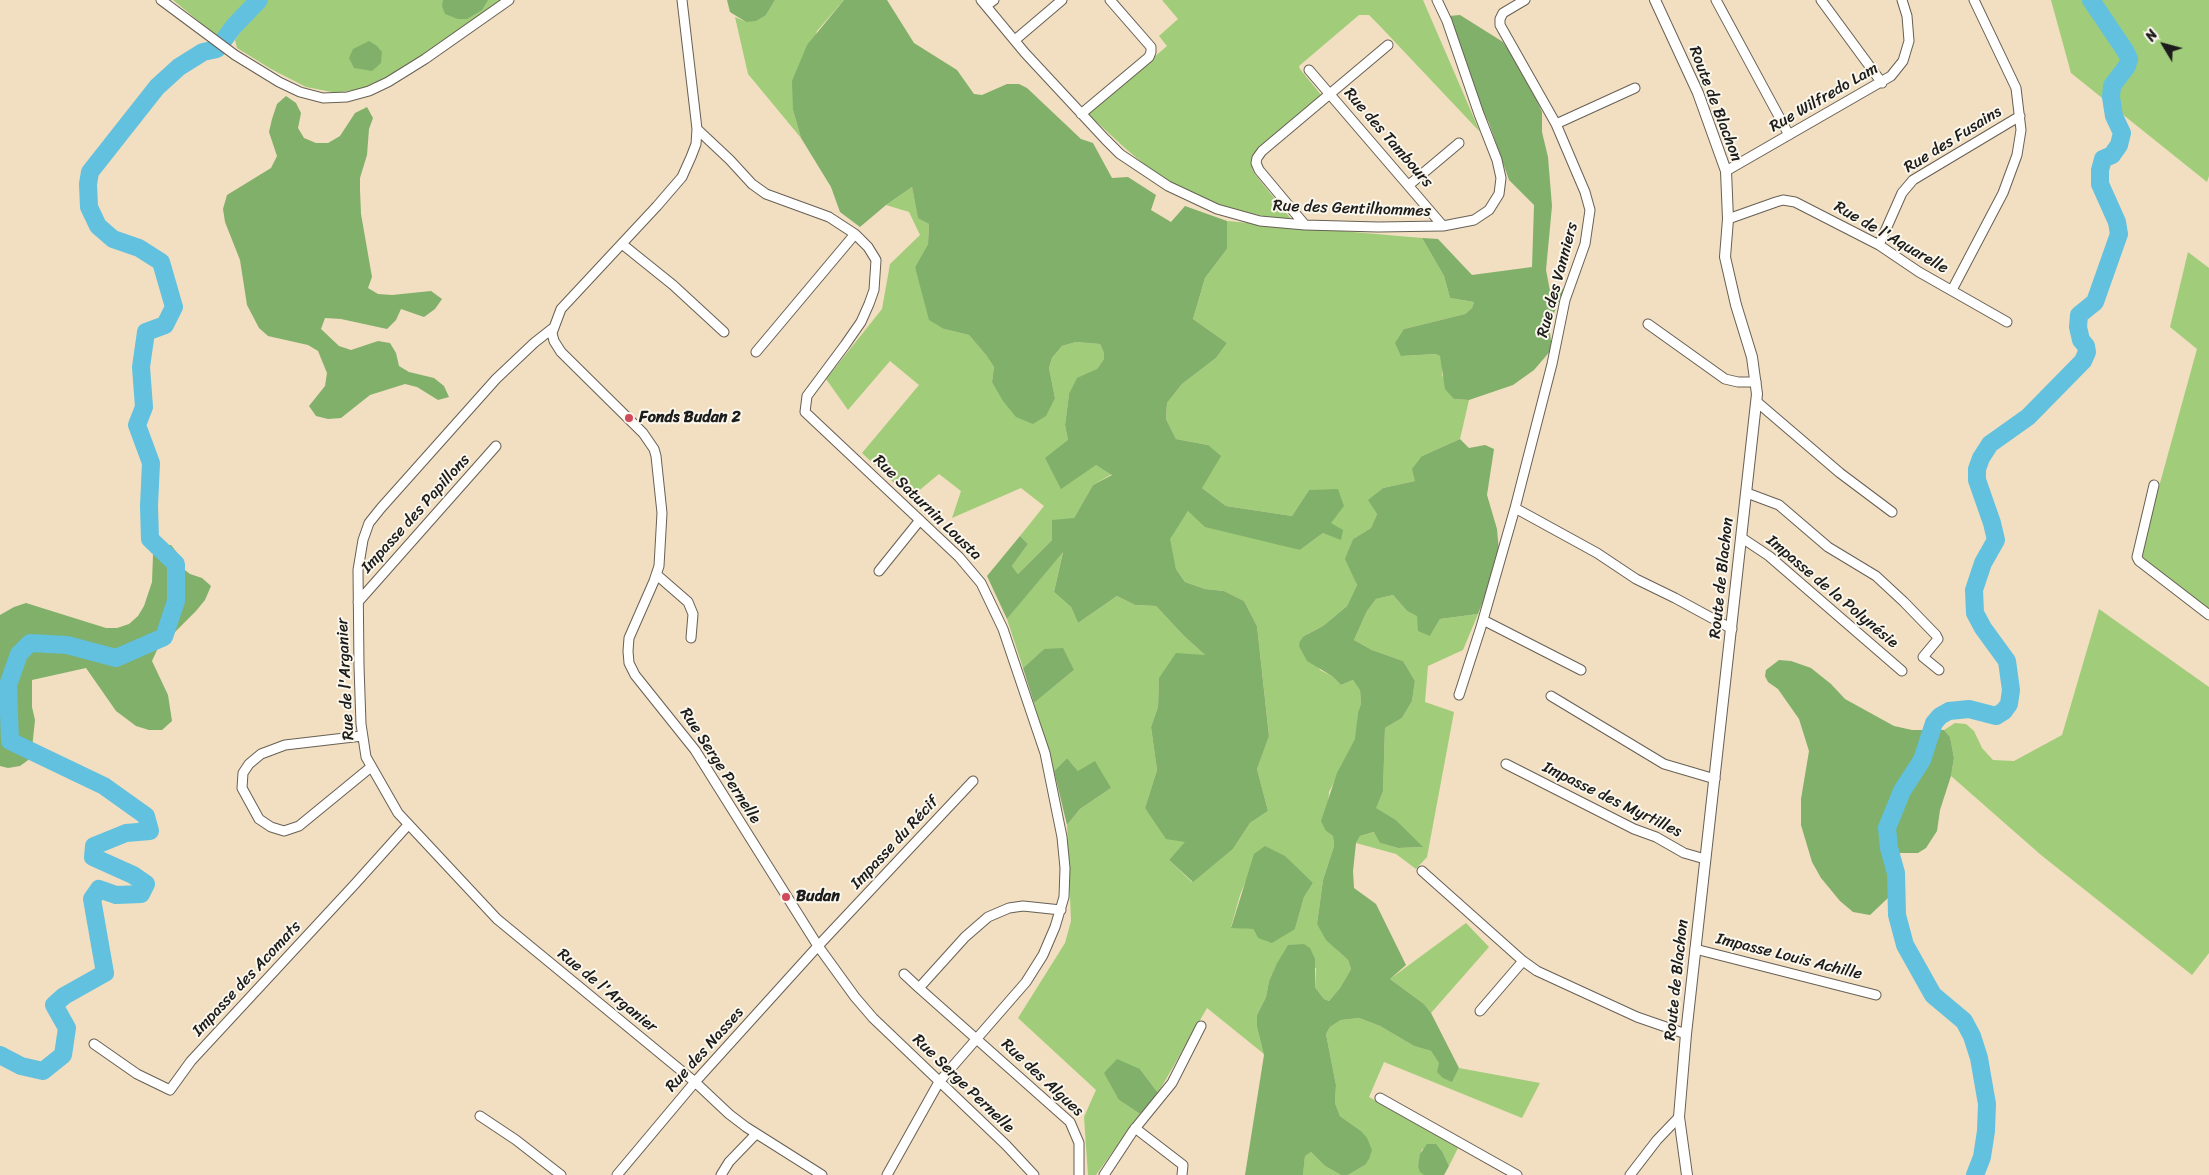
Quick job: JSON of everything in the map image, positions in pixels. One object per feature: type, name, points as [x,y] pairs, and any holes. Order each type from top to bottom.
[{"type":"street","points":[[161,0],[227,49],[279,82],[300,92],[322,98],[347,97],[369,91],[388,82],[426,59],[510,0]]},
{"type":"street","points":[[553,328],[561,309],[682,177],[696,144],[697,129],[682,0]]},
{"type":"street","points":[[984,3],[994,0]]},
{"type":"street","points":[[1015,40],[1062,0]]},
{"type":"street","points":[[1081,114],[1149,57],[1151,52],[1151,47],[1110,0]]},
{"type":"street","name":"Rue des Gentilhommes","points":[[984,3],[1081,114],[1120,154],[1168,186],[1231,214],[1260,221],[1305,225],[1378,227],[1443,226],[1474,220],[1489,210],[1500,194],[1501,178],[1493,148],[1478,114],[1447,21],[1437,0]]},
{"type":"street","name":"Rue des Vanniers","points":[[1459,694],[1483,620],[1515,508],[1552,364],[1565,300],[1578,266],[1590,210],[1585,192],[1556,124],[1500,24],[1500,18],[1504,13],[1525,0]]},
{"type":"street","name":"Route de Blachon","points":[[1655,0],[1698,93],[1726,171],[1728,218],[1725,251],[1726,265],[1752,357],[1757,402],[1686,1034],[1679,1117],[1687,1175]]},
{"type":"street","points":[[1716,0],[1789,135]]},
{"type":"street","points":[[1821,0],[1882,83]]},
{"type":"street","name":"Rue Wilfredo Lam","points":[[1726,171],[1882,83],[1897,69],[1907,51],[1909,28],[1902,0]]},
{"type":"street","points":[[1952,290],[1990,218],[2013,169],[2020,142],[2020,116],[2016,88],[1974,0]]},
{"type":"street","points":[[1309,70],[1330,94],[1388,45]]},
{"type":"street","points":[[1556,124],[1635,88]]},
{"type":"street","name":"Rue des Tambours","points":[[1305,225],[1259,170],[1256,160],[1262,151],[1330,94],[1443,226]]},
{"type":"street","name":"Rue des Fusains","points":[[1879,245],[1902,193],[1913,180],[2020,116]]},
{"type":"street","name":"Rue Saturnin Lousta","points":[[697,129],[752,184],[766,194],[829,217],[855,234],[868,246],[876,260],[874,290],[860,322],[807,396],[805,412],[959,556],[981,583],[1003,629],[1045,753],[1062,838],[1065,885],[1061,910],[1050,941],[1033,973],[939,1082],[887,1175]]},
{"type":"street","points":[[1409,185],[1459,143]]},
{"type":"street","name":"Rue de l'Aquarelle","points":[[1728,218],[1776,202],[1789,200],[1879,245],[1920,272],[2007,322]]},
{"type":"street","points":[[756,352],[855,234]]},
{"type":"street","points":[[622,244],[672,285],[724,332]]},
{"type":"street","points":[[1648,324],[1725,379],[1738,382],[1756,382]]},
{"type":"street","name":"Rue Serge Pernelle","points":[[553,328],[554,341],[561,352],[625,413],[643,433],[654,449],[658,465],[662,513],[660,557],[657,575],[629,638],[628,657],[632,669],[695,750],[818,946],[863,1008],[1006,1145],[1034,1175]]},
{"type":"street","name":"Rue de l'Arganier","points":[[553,328],[496,379],[375,516],[366,531],[360,555],[358,602],[362,736],[366,757],[398,813],[508,929],[695,1082],[729,1114],[756,1134],[822,1175]]},
{"type":"street","points":[[1757,402],[1840,472],[1892,512]]},
{"type":"street","name":"Impasse des Papillons","points":[[358,602],[496,446]]},
{"type":"street","points":[[2154,485],[2137,557],[2139,561],[2209,615]]},
{"type":"street","points":[[1747,493],[1779,505],[1828,547],[1876,576],[1936,635],[1938,640],[1923,657],[1939,670]]},
{"type":"street","points":[[1515,508],[1597,553],[1631,577],[1732,629]]},
{"type":"street","points":[[879,571],[920,520]]},
{"type":"street","name":"Impasse de la Polynésie","points":[[1742,538],[1769,556],[1902,671]]},
{"type":"street","points":[[657,575],[688,602],[693,614],[691,638]]},
{"type":"street","points":[[1483,620],[1581,670]]},
{"type":"street","points":[[1551,696],[1664,764],[1715,779]]},
{"type":"street","points":[[362,736],[285,745],[261,754],[249,764],[243,773],[242,788],[259,819],[271,827],[284,831],[298,826],[371,767]]},
{"type":"street","name":"Impasse des Myrtilles","points":[[1506,764],[1634,829],[1656,837],[1684,852],[1706,859]]},
{"type":"street","name":"Impasse du Récif","points":[[818,946],[973,781]]},
{"type":"street","name":"Impasse des Acomats","points":[[94,1044],[137,1074],[170,1090],[191,1061],[408,825]]},
{"type":"street","points":[[1422,871],[1523,961],[1559,982],[1637,1016],[1686,1034]]},
{"type":"street","points":[[919,988],[965,937],[988,917],[1009,908],[1023,906],[1061,910]]},
{"type":"street","name":"Rue des Nasses","points":[[617,1175],[695,1082],[818,946]]},
{"type":"street","name":"Impasse Louis Achille","points":[[1695,949],[1876,995]]},
{"type":"street","points":[[1480,1010],[1523,961]]},
{"type":"street","name":"Rue des Algues","points":[[904,974],[1070,1122],[1079,1144],[1079,1175]]},
{"type":"street","points":[[1104,1175],[1135,1128],[1172,1083],[1201,1026]]},
{"type":"street","points":[[1380,1098],[1517,1175]]},
{"type":"street","points":[[480,1116],[516,1140],[561,1175]]},
{"type":"street","points":[[1630,1175],[1657,1140],[1679,1117]]},
{"type":"street","points":[[1135,1128],[1183,1165],[1182,1175]]},
{"type":"street","points":[[721,1175],[729,1162],[756,1134]]},
{"type":"green space","points":[[173,0],[249,0],[224,25],[217,35]]},
{"type":"green space","points":[[266,0],[503,0],[442,45],[374,86],[337,93],[306,87],[271,69],[237,48],[235,40],[246,24],[260,11]]},
{"type":"green space","points":[[443,0],[488,0],[482,10],[467,19],[458,19],[445,14],[442,6]]},
{"type":"green space","points":[[727,0],[775,0],[766,15],[756,21],[746,22],[730,12]]},
{"type":"green space","points":[[775,0],[844,0],[817,31],[793,110],[801,138],[748,74],[735,17],[746,22],[766,15]]},
{"type":"green space","points":[[844,0],[887,0],[914,43],[957,70],[974,94],[982,95],[1007,84],[1019,84],[1027,88],[1081,139],[1093,143],[1112,178],[1128,177],[1156,195],[1151,210],[1171,222],[1185,206],[1227,221],[1227,249],[1205,278],[1193,319],[1227,343],[1216,358],[1182,384],[1167,403],[1166,419],[1176,439],[1208,445],[1221,456],[1202,488],[1226,506],[1292,516],[1309,490],[1338,489],[1344,506],[1331,523],[1343,530],[1341,540],[1323,533],[1300,550],[1205,527],[1188,511],[1170,539],[1176,569],[1185,582],[1205,589],[1224,591],[1244,601],[1257,626],[1269,736],[1257,769],[1268,811],[1250,823],[1233,849],[1193,882],[1169,860],[1185,842],[1166,839],[1145,808],[1157,770],[1151,727],[1158,707],[1159,678],[1176,653],[1205,655],[1156,606],[1135,605],[1117,596],[1078,623],[1071,607],[1054,592],[1063,552],[1007,619],[987,576],[1020,536],[1028,544],[1012,566],[1018,574],[1052,540],[1052,520],[1074,518],[1093,485],[1112,475],[1096,465],[1061,489],[1045,458],[1068,440],[1065,425],[1069,394],[1077,378],[1097,369],[1104,359],[1104,353],[1100,344],[1076,342],[1062,346],[1052,358],[1049,368],[1055,398],[1046,416],[1033,424],[1016,417],[1003,401],[992,382],[994,367],[969,335],[944,329],[929,320],[915,267],[928,244],[929,224],[918,218],[912,187],[886,205],[860,227],[840,212],[831,187],[801,138],[793,110],[792,81],[807,45]]},
{"type":"green space","points":[[1162,0],[1423,0],[1480,132],[1369,15],[1359,15],[1299,66],[1322,96],[1259,148],[1253,157],[1252,168],[1254,173],[1292,220],[1262,216],[1222,206],[1171,182],[1145,165],[1088,114],[1167,46],[1159,36],[1178,19]]},
{"type":"green space","points":[[2051,0],[2209,0],[2209,176],[2207,182],[2071,73]]},
{"type":"green space","points":[[1460,15],[1503,42],[1526,75],[1542,112],[1542,132],[1548,157],[1552,206],[1546,270],[1550,291],[1564,289],[1549,325],[1552,349],[1534,370],[1513,385],[1469,400],[1454,399],[1445,389],[1440,356],[1436,354],[1401,356],[1395,343],[1404,329],[1465,314],[1472,308],[1474,302],[1450,298],[1444,276],[1422,238],[1438,239],[1472,275],[1532,267],[1534,205],[1509,180],[1489,123],[1473,92],[1449,16]]},
{"type":"green space","points":[[369,41],[382,52],[381,63],[372,71],[354,68],[349,58],[353,49]]},
{"type":"green space","points":[[286,96],[296,103],[301,113],[298,128],[304,138],[316,143],[328,143],[340,136],[355,113],[367,107],[373,118],[369,129],[367,155],[360,178],[360,190],[361,214],[372,277],[368,288],[378,294],[392,295],[431,291],[442,299],[435,309],[424,317],[401,309],[396,320],[387,329],[341,319],[325,318],[321,329],[339,346],[351,350],[378,341],[390,343],[396,353],[399,366],[409,372],[434,378],[444,386],[449,397],[438,400],[417,387],[405,384],[370,395],[341,418],[328,419],[316,416],[309,406],[325,386],[327,373],[318,351],[308,345],[268,336],[259,328],[247,305],[240,260],[225,222],[223,209],[227,195],[271,168],[277,156],[269,132],[277,104]]},
{"type":"green space","points":[[912,187],[918,217],[929,224],[928,244],[915,267],[944,329],[969,335],[994,367],[992,382],[1055,398],[1049,368],[1052,358],[1062,346],[1076,342],[1100,344],[1104,353],[1104,359],[1097,369],[1069,394],[1065,425],[1068,440],[1096,465],[1112,474],[1093,485],[1074,518],[1018,574],[1012,566],[1028,544],[1020,536],[1044,506],[1021,488],[952,518],[961,491],[939,474],[910,498],[862,453],[919,385],[890,361],[848,410],[826,379],[882,309],[890,264],[920,235],[909,212],[886,205]]},
{"type":"green space","points":[[1227,221],[1422,238],[1444,276],[1450,298],[1474,302],[1472,308],[1465,314],[1404,329],[1401,356],[1437,354],[1442,359],[1442,375],[1454,399],[1469,400],[1460,439],[1422,456],[1415,481],[1383,488],[1369,500],[1377,514],[1371,528],[1353,539],[1346,559],[1357,585],[1347,606],[1323,626],[1304,636],[1320,670],[1332,676],[1341,685],[1353,680],[1360,689],[1361,704],[1358,712],[1356,739],[1329,792],[1326,831],[1333,836],[1334,846],[1323,880],[1317,924],[1338,951],[1348,960],[1351,969],[1340,988],[1329,1001],[1324,999],[1315,987],[1316,968],[1276,965],[1269,981],[1266,997],[1257,1015],[1257,1027],[1264,1054],[1207,1008],[1158,1093],[1140,1069],[1119,1100],[1140,1114],[1096,1175],[1088,1175],[1084,1117],[1096,1090],[1018,1018],[1065,943],[1071,921],[1067,825],[1080,809],[1111,788],[1078,771],[1067,758],[1054,771],[1034,703],[1074,670],[1044,649],[1023,668],[1007,619],[1063,551],[1054,592],[1071,607],[1078,623],[1117,596],[1135,605],[1156,606],[1206,656],[1159,678],[1158,707],[1151,727],[1157,770],[1145,808],[1186,842],[1169,860],[1192,882],[1233,849],[1250,823],[1268,811],[1257,769],[1269,735],[1257,626],[1244,601],[1224,591],[1205,589],[1185,582],[1176,569],[1169,539],[1188,511],[1300,550],[1323,533],[1331,523],[1309,490],[1292,516],[1226,506],[1202,488],[1208,445],[1176,439],[1166,419],[1167,403],[1182,384],[1216,358],[1227,343],[1193,319],[1205,278],[1227,249]],"holes":[[[1248,876],[1313,883],[1304,897],[1295,929],[1258,938],[1253,929],[1231,927],[1240,895]]]},
{"type":"green space","points":[[2188,252],[2209,268],[2209,615],[2143,560],[2141,552],[2197,349],[2170,327]]},
{"type":"green space","points":[[1460,439],[1469,448],[1485,445],[1494,449],[1487,495],[1497,529],[1499,552],[1494,573],[1478,614],[1440,619],[1430,636],[1418,631],[1417,616],[1407,611],[1393,595],[1376,599],[1367,611],[1354,640],[1372,650],[1403,661],[1415,681],[1412,701],[1402,718],[1385,728],[1383,791],[1376,808],[1396,820],[1423,847],[1398,848],[1380,843],[1374,832],[1360,836],[1356,843],[1353,871],[1354,888],[1376,904],[1406,965],[1390,979],[1424,1004],[1431,1013],[1459,1068],[1452,1082],[1443,1078],[1437,1072],[1439,1063],[1431,1051],[1414,1046],[1380,1026],[1359,1018],[1341,1020],[1330,1027],[1326,1034],[1336,1085],[1335,1103],[1340,1116],[1361,1131],[1367,1138],[1372,1150],[1369,1159],[1365,1165],[1348,1175],[1341,1175],[1325,1166],[1311,1152],[1305,1156],[1303,1175],[1245,1175],[1264,1055],[1257,1027],[1257,1015],[1266,997],[1269,981],[1276,965],[1288,945],[1304,944],[1310,948],[1315,959],[1315,987],[1324,999],[1329,1001],[1340,988],[1351,969],[1348,960],[1326,940],[1317,924],[1323,880],[1334,846],[1333,836],[1326,831],[1321,821],[1337,773],[1355,739],[1358,712],[1361,704],[1360,690],[1353,680],[1341,685],[1332,676],[1307,661],[1299,646],[1300,641],[1304,636],[1323,626],[1347,606],[1357,585],[1345,559],[1353,539],[1371,528],[1377,514],[1368,500],[1383,488],[1415,481],[1412,469],[1422,456]]},
{"type":"green space","points":[[159,545],[171,545],[178,554],[181,567],[190,574],[202,578],[211,586],[205,600],[157,650],[152,661],[168,695],[172,721],[162,730],[149,730],[136,726],[116,711],[86,668],[32,680],[32,707],[35,720],[31,758],[20,766],[8,768],[0,766],[0,615],[26,603],[106,628],[117,628],[129,624],[138,616],[144,606],[152,582],[153,555]]},
{"type":"green space","points":[[1393,595],[1407,611],[1418,616],[1430,636],[1440,619],[1478,614],[1463,650],[1428,666],[1425,702],[1454,712],[1427,857],[1416,869],[1396,854],[1356,843],[1360,836],[1375,832],[1380,843],[1398,848],[1422,847],[1396,820],[1375,808],[1383,791],[1385,728],[1402,718],[1412,701],[1415,681],[1403,661],[1372,650],[1354,640],[1367,611],[1376,599]]},
{"type":"green space","points":[[2099,609],[2209,687],[2209,953],[2192,975],[2041,855],[1951,776],[1954,758],[1950,737],[1944,730],[1955,723],[1966,724],[1974,731],[1982,748],[1993,760],[2014,761],[2062,735]]},
{"type":"green space","points":[[1063,648],[1074,670],[1034,703],[1023,668],[1044,649]]},
{"type":"green space","points":[[1779,660],[1791,661],[1811,668],[1831,684],[1845,699],[1894,726],[1912,730],[1944,730],[1950,737],[1954,758],[1951,776],[1940,810],[1937,831],[1926,848],[1918,853],[1897,853],[1889,861],[1891,875],[1889,897],[1870,915],[1853,912],[1840,901],[1821,878],[1812,862],[1801,825],[1801,799],[1809,751],[1799,719],[1778,689],[1768,682],[1765,676],[1766,670]]},
{"type":"green space","points":[[1067,758],[1078,771],[1095,761],[1111,788],[1080,809],[1067,825],[1054,771]]},
{"type":"green space","points":[[1265,846],[1285,856],[1313,883],[1304,897],[1295,929],[1272,943],[1258,938],[1253,929],[1231,928],[1254,854]]},
{"type":"green space","points":[[1466,923],[1489,947],[1431,1013],[1424,1004],[1390,979]]},
{"type":"green space","points":[[1359,1018],[1380,1026],[1414,1046],[1431,1051],[1452,1081],[1459,1068],[1540,1083],[1522,1118],[1384,1062],[1369,1097],[1458,1148],[1449,1166],[1443,1153],[1422,1149],[1418,1166],[1424,1175],[1348,1175],[1365,1165],[1361,1131],[1340,1116],[1335,1103],[1336,1085],[1326,1034],[1330,1027],[1341,1020]]},
{"type":"green space","points":[[1117,1059],[1140,1069],[1158,1093],[1140,1114],[1119,1100],[1104,1073]]},
{"type":"green space","points":[[1427,1144],[1436,1144],[1443,1153],[1449,1166],[1444,1175],[1424,1175],[1420,1172],[1418,1166],[1420,1154]]},
{"type":"green space","points":[[1311,1152],[1325,1166],[1341,1175],[1303,1175],[1305,1155]]},
{"type":"waterway","points":[[0,1055],[21,1066],[43,1071],[63,1055],[67,1028],[54,1005],[64,996],[105,973],[92,899],[99,889],[116,895],[141,894],[146,884],[133,875],[93,857],[94,846],[126,833],[150,831],[146,816],[104,786],[10,741],[8,685],[19,654],[30,643],[67,645],[116,658],[164,637],[176,601],[176,564],[150,539],[151,463],[137,425],[144,407],[141,367],[146,332],[165,325],[174,307],[161,262],[139,248],[113,239],[98,226],[89,207],[88,184],[90,172],[157,87],[179,67],[203,52],[217,49],[234,26],[259,0]]},
{"type":"waterway","points":[[1975,1175],[1982,1157],[1986,1131],[1987,1104],[1979,1058],[1972,1036],[1964,1021],[1933,995],[1905,945],[1897,915],[1896,873],[1889,848],[1887,828],[1902,791],[1922,760],[1934,723],[1940,716],[1949,711],[1969,709],[1996,716],[2004,711],[2009,704],[2011,690],[2007,661],[1983,628],[1975,613],[1974,590],[1983,563],[1996,540],[1977,480],[1977,469],[1981,458],[1990,444],[2028,417],[2083,361],[2087,352],[2086,346],[2081,340],[2078,327],[2079,315],[2095,302],[2119,234],[2117,222],[2100,184],[2100,170],[2103,159],[2112,155],[2119,145],[2122,133],[2114,116],[2111,97],[2112,86],[2127,66],[2129,59],[2091,0]]},
{"type":"place","name":"Fonds Budan 2","points":[[629,418]]},
{"type":"place","name":"Budan","points":[[786,897]]}]
